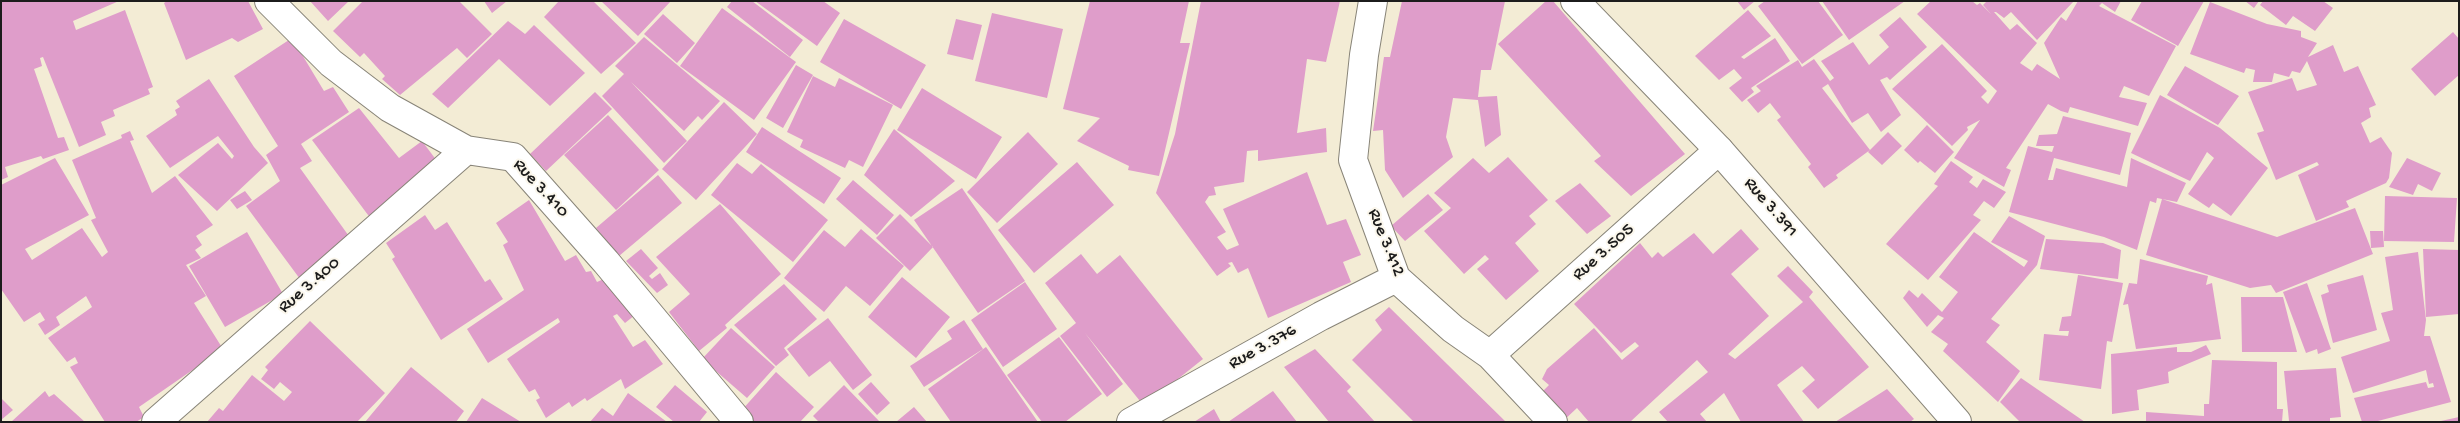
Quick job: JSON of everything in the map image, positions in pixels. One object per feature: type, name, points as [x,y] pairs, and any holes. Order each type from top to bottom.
[{"type":"street","name":"Rue 3.410","points":[[269,1],[331,63],[390,108],[466,150],[513,157],[606,262],[739,422]]},
{"type":"street","name":"Rue 3.412","points":[[1373,1],[1364,55],[1353,160],[1396,278],[1452,328],[1490,355],[1553,422]]},
{"type":"street","name":"Rue 3.391","points":[[1575,1],[1719,150],[1957,422]]},
{"type":"street","name":"Rue 3.400","points":[[156,422],[466,150]]},
{"type":"street","name":"Rue 3.505","points":[[1490,355],[1719,150]]},
{"type":"street","name":"Rue 3.376","points":[[1131,422],[1321,316],[1396,278]]},
{"type":"building","points":[[1,1],[119,1],[73,21],[76,30],[125,10],[153,87],[148,89],[150,94],[113,110],[115,116],[101,122],[106,135],[79,147],[43,57],[40,58],[42,66],[34,69],[58,138],[64,137],[69,150],[43,159],[41,156],[5,167],[8,177],[1,180]]},
{"type":"building","points":[[167,1],[248,1],[263,29],[238,42],[232,38],[186,60],[164,3]]},
{"type":"building","points":[[310,1],[349,1],[328,21]]},
{"type":"building","points":[[363,1],[459,1],[492,34],[467,58],[457,48],[400,95],[382,79],[385,76],[364,53],[360,57],[333,31]]},
{"type":"building","points":[[484,1],[507,1],[492,13]]},
{"type":"building","points":[[559,1],[593,1],[636,43],[601,74],[544,17]]},
{"type":"building","points":[[601,1],[671,1],[638,36]]},
{"type":"building","points":[[732,1],[752,1],[803,40],[790,57],[727,7]]},
{"type":"building","points":[[755,1],[823,1],[840,13],[817,46]]},
{"type":"building","points":[[1090,1],[1189,1],[1180,43],[1190,43],[1159,176],[1128,170],[1129,166],[1077,141],[1100,118],[1063,109]]},
{"type":"building","points":[[1201,1],[1340,1],[1326,62],[1307,59],[1297,133],[1326,128],[1327,152],[1258,161],[1258,150],[1247,151],[1244,182],[1214,187],[1216,195],[1209,196],[1205,202],[1226,232],[1217,237],[1227,250],[1239,245],[1223,209],[1307,172],[1327,225],[1346,219],[1361,255],[1343,262],[1351,282],[1268,318],[1248,268],[1238,273],[1232,262],[1228,263],[1231,266],[1217,276],[1156,193],[1175,134]]},
{"type":"building","points":[[1402,1],[1505,1],[1491,70],[1481,70],[1478,97],[1497,96],[1501,135],[1485,147],[1478,100],[1453,98],[1446,137],[1453,157],[1403,198],[1385,170],[1383,130],[1373,131],[1384,57],[1390,57]]},
{"type":"building","points":[[1546,1],[1553,1],[1685,154],[1631,196],[1594,161],[1601,156],[1498,44]]},
{"type":"building","points":[[1737,1],[1755,1],[1744,10]]},
{"type":"building","points":[[1765,1],[1818,1],[1843,35],[1802,64],[1758,6]]},
{"type":"building","points":[[1822,1],[1905,1],[1849,40]]},
{"type":"building","points":[[1931,1],[1972,1],[1977,5],[1980,3],[1991,14],[1983,5],[1987,1],[2074,1],[2037,40],[2011,12],[2004,18],[1994,12],[2010,30],[2017,24],[2037,43],[2020,63],[2032,71],[2037,64],[2060,79],[2044,43],[2061,17],[2066,21],[2078,1],[2121,1],[2115,12],[2102,3],[2099,6],[2176,46],[2149,96],[2124,86],[2119,97],[2147,103],[2138,126],[2070,107],[2068,113],[2048,104],[2006,168],[2011,170],[2004,187],[1954,158],[1980,120],[1967,127],[1968,130],[1952,146],[1892,89],[1942,44],[1987,91],[1981,97],[1988,104],[1997,91],[1917,14]]},
{"type":"building","points":[[2142,1],[2204,1],[2178,46],[2131,20]]},
{"type":"building","points":[[2245,1],[2259,1],[2254,8]]},
{"type":"building","points":[[2263,1],[2323,1],[2333,8],[2315,31],[2293,16],[2286,25],[2260,5]]},
{"type":"building","points":[[2210,2],[2267,24],[2301,31],[2301,37],[2317,43],[2308,57],[2333,45],[2344,72],[2358,66],[2376,105],[2369,108],[2371,117],[2361,123],[2370,143],[2381,137],[2392,153],[2389,178],[2386,183],[2346,201],[2349,207],[2316,221],[2298,175],[2319,165],[2317,162],[2276,180],[2257,133],[2264,131],[2248,92],[2292,78],[2297,91],[2317,85],[2307,61],[2300,73],[2292,71],[2289,77],[2274,73],[2272,82],[2253,82],[2255,70],[2246,68],[2244,73],[2190,54]]},
{"type":"building","points":[[722,8],[796,62],[754,120],[680,66]]},
{"type":"building","points":[[1748,10],[1771,36],[1741,57],[1744,59],[1775,38],[1790,61],[1751,88],[1754,92],[1742,102],[1729,88],[1742,78],[1734,69],[1719,80],[1695,56]]},
{"type":"building","points":[[992,13],[1063,29],[1047,98],[975,81]]},
{"type":"building","points":[[663,14],[695,43],[677,63],[644,34]]},
{"type":"building","points":[[1900,17],[1927,47],[1890,80],[1887,77],[1880,80],[1901,115],[1881,132],[1868,113],[1852,123],[1828,84],[1822,88],[1870,150],[1836,175],[1838,178],[1824,188],[1808,167],[1811,164],[1777,120],[1781,117],[1770,103],[1758,113],[1747,100],[1761,91],[1756,86],[1798,60],[1802,67],[1814,59],[1830,81],[1834,78],[1821,61],[1853,42],[1869,65],[1889,47],[1879,35]]},
{"type":"building","points":[[844,19],[926,65],[901,109],[820,62]]},
{"type":"building","points":[[956,19],[982,25],[973,60],[947,54]]},
{"type":"building","points":[[508,21],[525,34],[534,25],[585,73],[550,106],[499,59],[448,108],[432,94]]},
{"type":"building","points":[[2453,32],[2459,39],[2459,75],[2435,96],[2411,69]]},
{"type":"building","points":[[644,37],[720,101],[702,120],[698,116],[684,131],[631,82],[687,141],[664,163],[602,96],[624,74],[615,66]]},
{"type":"building","points":[[292,38],[324,91],[333,87],[349,112],[301,144],[312,161],[300,168],[351,239],[300,279],[246,206],[280,181],[266,155],[278,146],[234,76]]},
{"type":"building","points":[[796,65],[813,75],[783,128],[766,118]]},
{"type":"building","points":[[2185,66],[2239,96],[2218,125],[2167,95]]},
{"type":"building","points":[[813,76],[835,87],[839,78],[893,105],[863,167],[849,160],[845,168],[800,147],[803,140],[787,132]]},
{"type":"building","points":[[209,79],[254,147],[268,163],[217,211],[178,175],[218,143],[232,159],[234,156],[218,136],[170,168],[146,136],[177,115],[175,110],[180,107],[176,101]]},
{"type":"building","points":[[922,88],[1002,137],[976,179],[897,130]]},
{"type":"building","points":[[595,92],[612,109],[546,171],[530,154]]},
{"type":"building","points":[[2160,95],[2220,128],[2268,168],[2231,216],[2213,203],[2209,208],[2188,194],[2214,158],[2207,152],[2190,181],[2131,153]]},
{"type":"building","points":[[724,102],[757,134],[696,200],[662,169]]},
{"type":"building","points":[[359,108],[399,158],[422,141],[440,165],[371,219],[312,140]]},
{"type":"building","points":[[608,115],[659,170],[616,210],[564,155]]},
{"type":"building","points":[[2063,116],[2131,133],[2120,175],[2054,158],[2048,180],[2053,180],[2056,168],[2127,187],[2131,158],[2186,183],[2177,202],[2157,198],[2156,203],[2150,201],[2137,250],[2104,237],[2009,212],[2028,146],[2052,152],[2054,146],[2036,146],[2039,135],[2057,134]]},
{"type":"building","points":[[1927,125],[1954,152],[1935,173],[1920,161],[1918,163],[1904,150]]},
{"type":"building","points":[[762,127],[841,178],[824,204],[746,152]]},
{"type":"building","points":[[894,129],[955,181],[911,217],[864,175]]},
{"type":"building","points":[[130,131],[134,140],[130,141],[152,193],[175,176],[213,225],[196,236],[202,245],[195,250],[201,258],[186,265],[206,296],[194,303],[223,349],[139,407],[144,417],[136,422],[105,422],[70,367],[78,363],[75,357],[67,362],[48,338],[92,307],[86,296],[56,317],[60,325],[45,335],[38,324],[45,320],[40,312],[24,322],[1,289],[1,185],[55,158],[89,215],[25,249],[32,260],[82,228],[102,257],[108,252],[91,220],[96,218],[72,160],[122,138],[121,135]]},
{"type":"building","points":[[1028,132],[1058,164],[997,223],[967,192]]},
{"type":"building","points":[[1888,132],[1902,146],[1882,165],[1868,152]]},
{"type":"building","points":[[1508,157],[1548,200],[1529,216],[1536,224],[1515,243],[1539,271],[1506,300],[1477,269],[1489,259],[1485,255],[1464,274],[1424,231],[1451,208],[1434,193],[1473,158],[1489,173]]},
{"type":"building","points":[[2407,158],[2441,173],[2432,191],[2418,184],[2413,195],[2389,187]]},
{"type":"building","points":[[1951,161],[1973,177],[1969,182],[1977,188],[1983,179],[2006,192],[1994,208],[1984,201],[1973,215],[1981,220],[1928,280],[1886,244],[1938,186],[1934,184]]},
{"type":"building","points":[[1077,162],[1114,205],[1034,273],[998,230]]},
{"type":"building","points":[[737,163],[752,174],[761,164],[828,220],[793,262],[711,195]]},
{"type":"building","points":[[658,175],[682,203],[619,256],[596,228]]},
{"type":"building","points":[[853,180],[894,215],[877,235],[836,199]]},
{"type":"building","points":[[1580,183],[1611,216],[1587,234],[1555,201]]},
{"type":"building","points":[[962,188],[1025,281],[978,313],[914,220]]},
{"type":"building","points":[[245,191],[252,200],[237,209],[230,200]]},
{"type":"building","points":[[1428,194],[1443,210],[1405,241],[1391,226]]},
{"type":"building","points":[[2385,196],[2457,198],[2454,242],[2384,241]]},
{"type":"building","points":[[2162,199],[2277,237],[2355,208],[2373,254],[2276,293],[2271,285],[2250,288],[2146,255]]},
{"type":"building","points":[[529,200],[565,261],[576,255],[586,272],[591,271],[597,282],[606,278],[635,315],[625,323],[617,314],[613,316],[633,347],[645,340],[663,364],[625,389],[621,379],[587,401],[585,398],[572,407],[569,402],[546,418],[536,400],[540,398],[535,389],[529,392],[507,359],[560,322],[558,318],[488,363],[467,329],[524,290],[503,245],[508,242],[496,223]]},
{"type":"building","points":[[720,204],[781,274],[725,325],[727,328],[699,351],[669,312],[690,294],[656,257]]},
{"type":"building","points":[[900,214],[933,247],[910,271],[876,238]]},
{"type":"building","points":[[425,215],[435,230],[447,222],[485,282],[490,279],[503,299],[441,340],[392,259],[395,257],[386,243]]},
{"type":"building","points":[[2009,216],[2045,236],[2037,265],[1991,319],[2000,325],[1986,342],[2020,371],[1998,402],[1943,351],[1948,344],[1931,332],[1944,318],[1938,315],[1927,327],[1903,298],[1909,290],[1918,298],[1922,293],[1942,312],[1958,292],[1939,277],[1974,232],[2024,267],[2028,261],[1991,242]]},
{"type":"building","points":[[861,229],[904,266],[870,306],[846,286],[824,312],[784,278],[824,230],[845,247]]},
{"type":"building","points":[[1741,229],[1759,249],[1731,274],[1769,316],[1728,354],[1735,359],[1803,302],[1777,276],[1788,266],[1813,292],[1809,297],[1869,367],[1818,409],[1802,391],[1815,380],[1802,366],[1777,385],[1804,422],[1741,422],[1724,393],[1700,414],[1707,422],[1668,422],[1659,412],[1708,372],[1697,360],[1630,422],[1589,422],[1577,408],[1562,422],[1538,396],[1549,385],[1542,379],[1547,369],[1594,328],[1622,360],[1639,346],[1635,342],[1621,353],[1574,304],[1640,243],[1652,258],[1658,252],[1663,257],[1694,233],[1713,254]]},
{"type":"building","points":[[2370,231],[2383,231],[2384,247],[2371,248]]},
{"type":"building","points":[[247,232],[283,294],[225,327],[189,266]]},
{"type":"building","points":[[2046,239],[2103,243],[2121,250],[2118,279],[2040,269]]},
{"type":"building","points":[[641,249],[658,268],[649,276],[652,279],[660,273],[668,285],[657,293],[626,261]]},
{"type":"building","points":[[2423,249],[2459,250],[2459,314],[2426,317]]},
{"type":"building","points":[[2418,252],[2426,320],[2424,336],[2430,336],[2451,402],[2374,422],[2362,422],[2354,398],[2426,382],[2428,388],[2434,387],[2433,383],[2429,384],[2426,370],[2353,393],[2341,357],[2390,341],[2381,313],[2393,310],[2385,257]]},
{"type":"building","points":[[1081,254],[1097,274],[1120,255],[1203,359],[1144,406],[1085,333],[1123,384],[1107,397],[1060,336],[1076,323],[1045,283]]},
{"type":"building","points":[[2140,259],[2208,276],[2206,285],[2212,283],[2221,339],[2136,349],[2128,304],[2123,305],[2129,283],[2137,284]]},
{"type":"building","points":[[2078,275],[2123,283],[2112,342],[2107,341],[2101,389],[2039,380],[2044,334],[2068,336],[2069,331],[2059,331],[2062,317],[2071,316]]},
{"type":"building","points":[[2363,275],[2377,330],[2333,343],[2321,295],[2329,292],[2327,285]]},
{"type":"building","points":[[902,277],[950,317],[916,358],[868,317]]},
{"type":"building","points":[[1025,282],[1057,329],[1003,367],[971,320]]},
{"type":"building","points":[[2307,283],[2331,349],[2318,354],[2317,349],[2306,353],[2283,292]]},
{"type":"building","points":[[784,284],[817,319],[784,348],[789,355],[776,366],[734,325]]},
{"type":"building","points":[[2241,297],[2283,297],[2297,352],[2242,352]]},
{"type":"building","points":[[1389,307],[1506,422],[1414,422],[1352,360],[1382,330],[1375,320]]},
{"type":"building","points":[[828,318],[872,375],[853,390],[830,361],[809,377],[787,349]]},
{"type":"building","points":[[964,320],[983,349],[924,387],[910,366],[952,339],[947,331]]},
{"type":"building","points":[[310,321],[385,393],[357,422],[207,422],[219,408],[223,411],[252,375],[284,401],[292,392],[280,382],[274,389],[261,379],[268,370],[265,367]]},
{"type":"building","points":[[731,328],[775,367],[747,398],[702,359]]},
{"type":"building","points":[[1059,337],[1102,394],[1065,422],[1042,422],[1007,375]]},
{"type":"building","points":[[2206,345],[2211,354],[2168,372],[2169,383],[2137,390],[2139,410],[2112,414],[2111,354],[2177,347],[2177,352],[2191,352]]},
{"type":"building","points":[[986,347],[1038,422],[951,422],[928,389]]},
{"type":"building","points":[[1315,349],[1351,387],[1347,391],[1375,422],[1329,422],[1284,367]]},
{"type":"building","points":[[2212,360],[2277,362],[2277,409],[2283,409],[2282,422],[2146,422],[2146,412],[2204,416],[2204,404],[2209,404]]},
{"type":"building","points":[[411,367],[464,411],[456,422],[365,422]]},
{"type":"building","points":[[2336,368],[2341,417],[2330,418],[2330,422],[2289,421],[2284,371]]},
{"type":"building","points":[[776,372],[814,407],[800,422],[752,422],[741,411]]},
{"type":"building","points":[[2021,378],[2085,422],[2020,422],[2000,402]]},
{"type":"building","points":[[871,382],[890,403],[877,415],[858,394]]},
{"type":"building","points":[[675,385],[707,412],[699,422],[674,422],[656,407]]},
{"type":"building","points":[[844,385],[880,422],[819,422],[813,416]]},
{"type":"building","points":[[1887,389],[1914,419],[1910,422],[1835,422]]},
{"type":"building","points":[[45,391],[49,397],[54,394],[85,422],[11,422]]},
{"type":"building","points":[[1273,391],[1297,422],[1228,422]]},
{"type":"building","points":[[628,393],[667,422],[590,422],[602,408],[613,416]]},
{"type":"building","points":[[1,398],[13,410],[1,420]]},
{"type":"building","points":[[482,398],[521,422],[466,422]]},
{"type":"building","points":[[914,407],[927,422],[896,422]]},
{"type":"building","points":[[1214,409],[1221,422],[1194,422]]},
{"type":"building","points":[[2459,417],[2459,422],[2441,422],[2441,421]]}]
